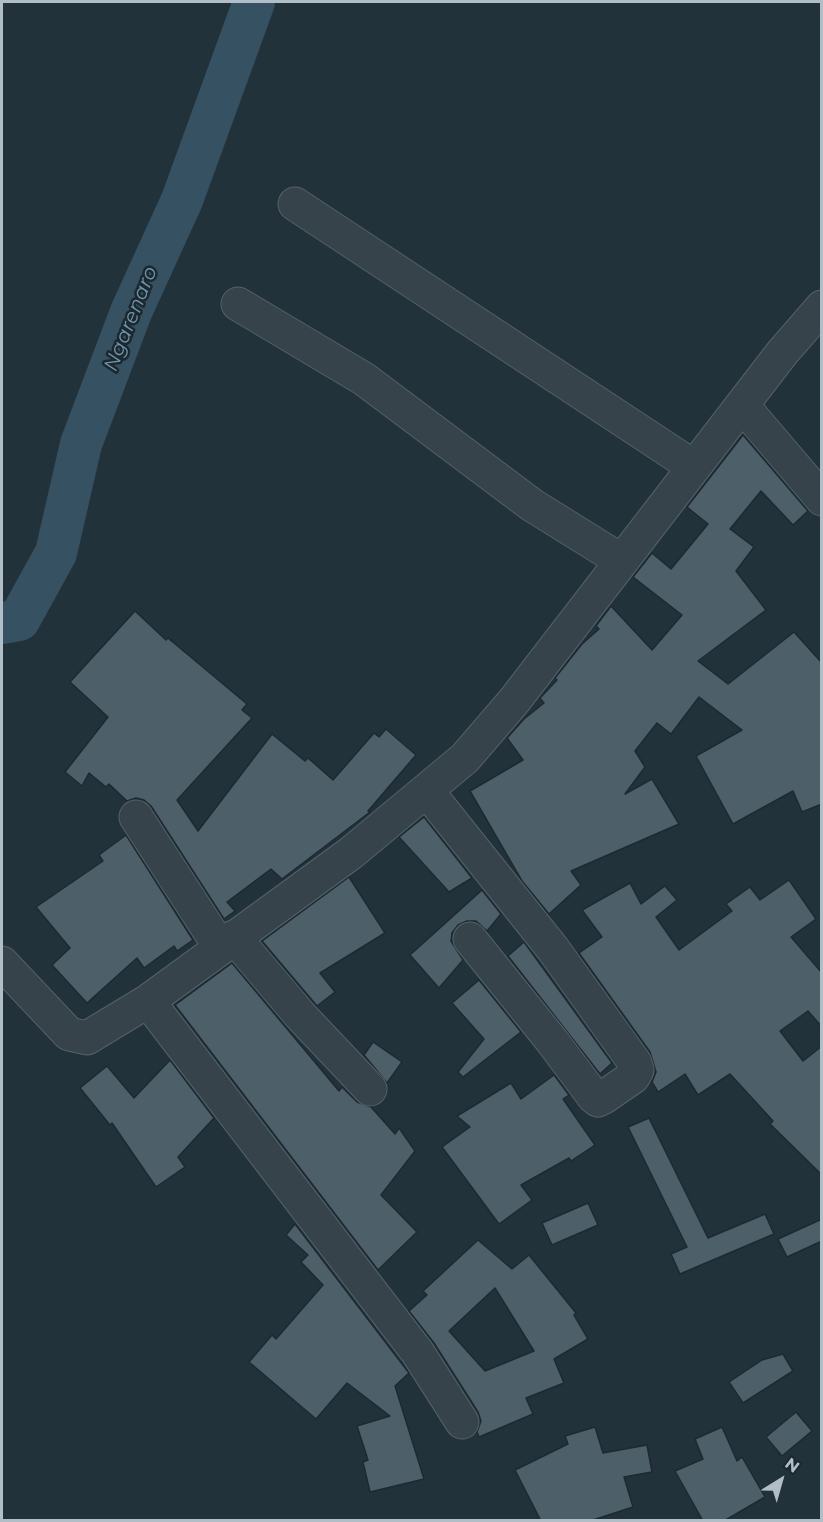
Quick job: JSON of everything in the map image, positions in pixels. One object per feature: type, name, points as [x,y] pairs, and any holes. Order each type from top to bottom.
[{"type":"street","points":[[296,204],[694,467]]},
{"type":"street","points":[[238,303],[364,379],[532,505],[622,561]]},
{"type":"street","points":[[2,963],[69,1034],[87,1038],[148,1001],[351,853],[465,758],[514,701],[742,405],[822,307]]},
{"type":"street","points":[[742,405],[822,499]]},
{"type":"street","points":[[427,791],[554,949],[635,1063],[637,1070],[633,1077],[604,1097],[598,1100],[594,1097],[470,939]]},
{"type":"street","points":[[136,817],[227,942],[300,1014],[370,1089]]},
{"type":"street","points":[[148,1001],[418,1353],[462,1422]]},
{"type":"building","points":[[743,435],[808,511],[793,525],[761,491],[730,529],[754,547],[736,571],[766,610],[698,661],[728,684],[794,632],[822,663],[822,804],[802,812],[793,791],[733,824],[696,756],[742,730],[699,697],[671,734],[657,723],[635,751],[645,767],[625,794],[652,779],[679,824],[571,871],[581,885],[549,914],[522,881],[470,791],[523,760],[507,738],[524,719],[544,703],[540,698],[557,680],[555,678],[582,644],[599,629],[596,626],[611,606],[652,650],[682,615],[633,577],[652,553],[671,569],[708,524],[687,507]]},
{"type":"building","points":[[135,611],[166,640],[168,638],[247,704],[242,710],[252,718],[177,800],[198,831],[272,734],[305,761],[308,758],[333,780],[374,733],[379,737],[386,729],[416,755],[368,811],[370,812],[282,879],[271,869],[227,902],[235,911],[224,919],[151,806],[144,800],[136,798],[127,801],[109,784],[106,787],[89,773],[82,786],[65,772],[108,717],[70,682]]},
{"type":"building","points":[[424,817],[472,878],[449,892],[399,837]]},
{"type":"building","points":[[126,835],[193,940],[177,951],[174,946],[144,968],[137,958],[87,1003],[52,965],[70,948],[36,907],[103,861],[99,855]]},
{"type":"building","points":[[349,877],[385,933],[320,973],[335,992],[317,1006],[262,941]]},
{"type":"building","points":[[789,880],[816,919],[791,937],[822,973],[822,1027],[808,1011],[780,1031],[803,1061],[822,1046],[822,1175],[770,1124],[773,1121],[730,1074],[698,1095],[685,1074],[658,1092],[652,1082],[656,1072],[650,1052],[579,953],[602,937],[582,910],[630,883],[641,904],[665,886],[677,900],[656,917],[679,950],[732,911],[726,904],[750,887],[760,900]]},
{"type":"building","points":[[482,890],[501,914],[487,931],[476,921],[467,921],[458,925],[452,933],[451,941],[463,960],[439,988],[410,955]]},
{"type":"building","points":[[524,942],[612,1063],[600,1074],[508,956]]},
{"type":"building","points":[[232,963],[339,1091],[342,1087],[357,1102],[371,1107],[395,1134],[399,1128],[415,1151],[381,1195],[417,1232],[378,1270],[175,1005]]},
{"type":"building","points":[[479,980],[521,1032],[463,1077],[458,1072],[484,1039],[452,1003]]},
{"type":"building","points":[[373,1042],[402,1062],[387,1083],[364,1055]]},
{"type":"building","points":[[170,1060],[214,1118],[178,1157],[185,1167],[156,1187],[112,1123],[110,1125],[80,1088],[107,1066],[134,1098]]},
{"type":"building","points":[[554,1075],[569,1095],[563,1099],[595,1145],[571,1161],[569,1158],[521,1185],[532,1200],[499,1224],[442,1147],[470,1127],[457,1116],[511,1083],[521,1099]]},
{"type":"building","points":[[649,1118],[708,1238],[765,1214],[774,1234],[680,1274],[671,1254],[687,1247],[628,1127]]},
{"type":"building","points":[[588,1203],[598,1225],[552,1245],[542,1223]]},
{"type":"building","points":[[822,1219],[822,1241],[787,1257],[778,1239]]},
{"type":"building","points":[[295,1224],[409,1373],[395,1386],[424,1479],[370,1492],[363,1462],[368,1460],[357,1426],[390,1416],[347,1383],[316,1419],[249,1362],[272,1335],[276,1339],[323,1285],[301,1262],[308,1255],[286,1235]]},
{"type":"building","points":[[478,1240],[512,1269],[529,1255],[576,1313],[574,1315],[588,1339],[554,1359],[564,1383],[526,1398],[533,1414],[479,1437],[477,1432],[481,1421],[478,1412],[434,1343],[409,1311],[427,1295],[423,1291]],"holes":[[[495,1288],[534,1351],[485,1371],[449,1331]]]},
{"type":"building","points":[[783,1354],[793,1371],[743,1403],[729,1382],[762,1360]]},
{"type":"building","points":[[796,1412],[812,1431],[782,1456],[766,1437]]},
{"type":"building","points":[[595,1427],[603,1453],[647,1445],[652,1472],[624,1477],[633,1507],[590,1521],[541,1521],[515,1470],[568,1444],[565,1436]]},
{"type":"building","points":[[722,1427],[737,1461],[742,1457],[765,1497],[724,1521],[703,1521],[675,1471],[703,1459],[695,1439]]},
{"type":"waterway","name":"Ngarenaro","points":[[2,623],[19,620],[56,553],[81,444],[131,312],[182,200],[254,2]]}]
